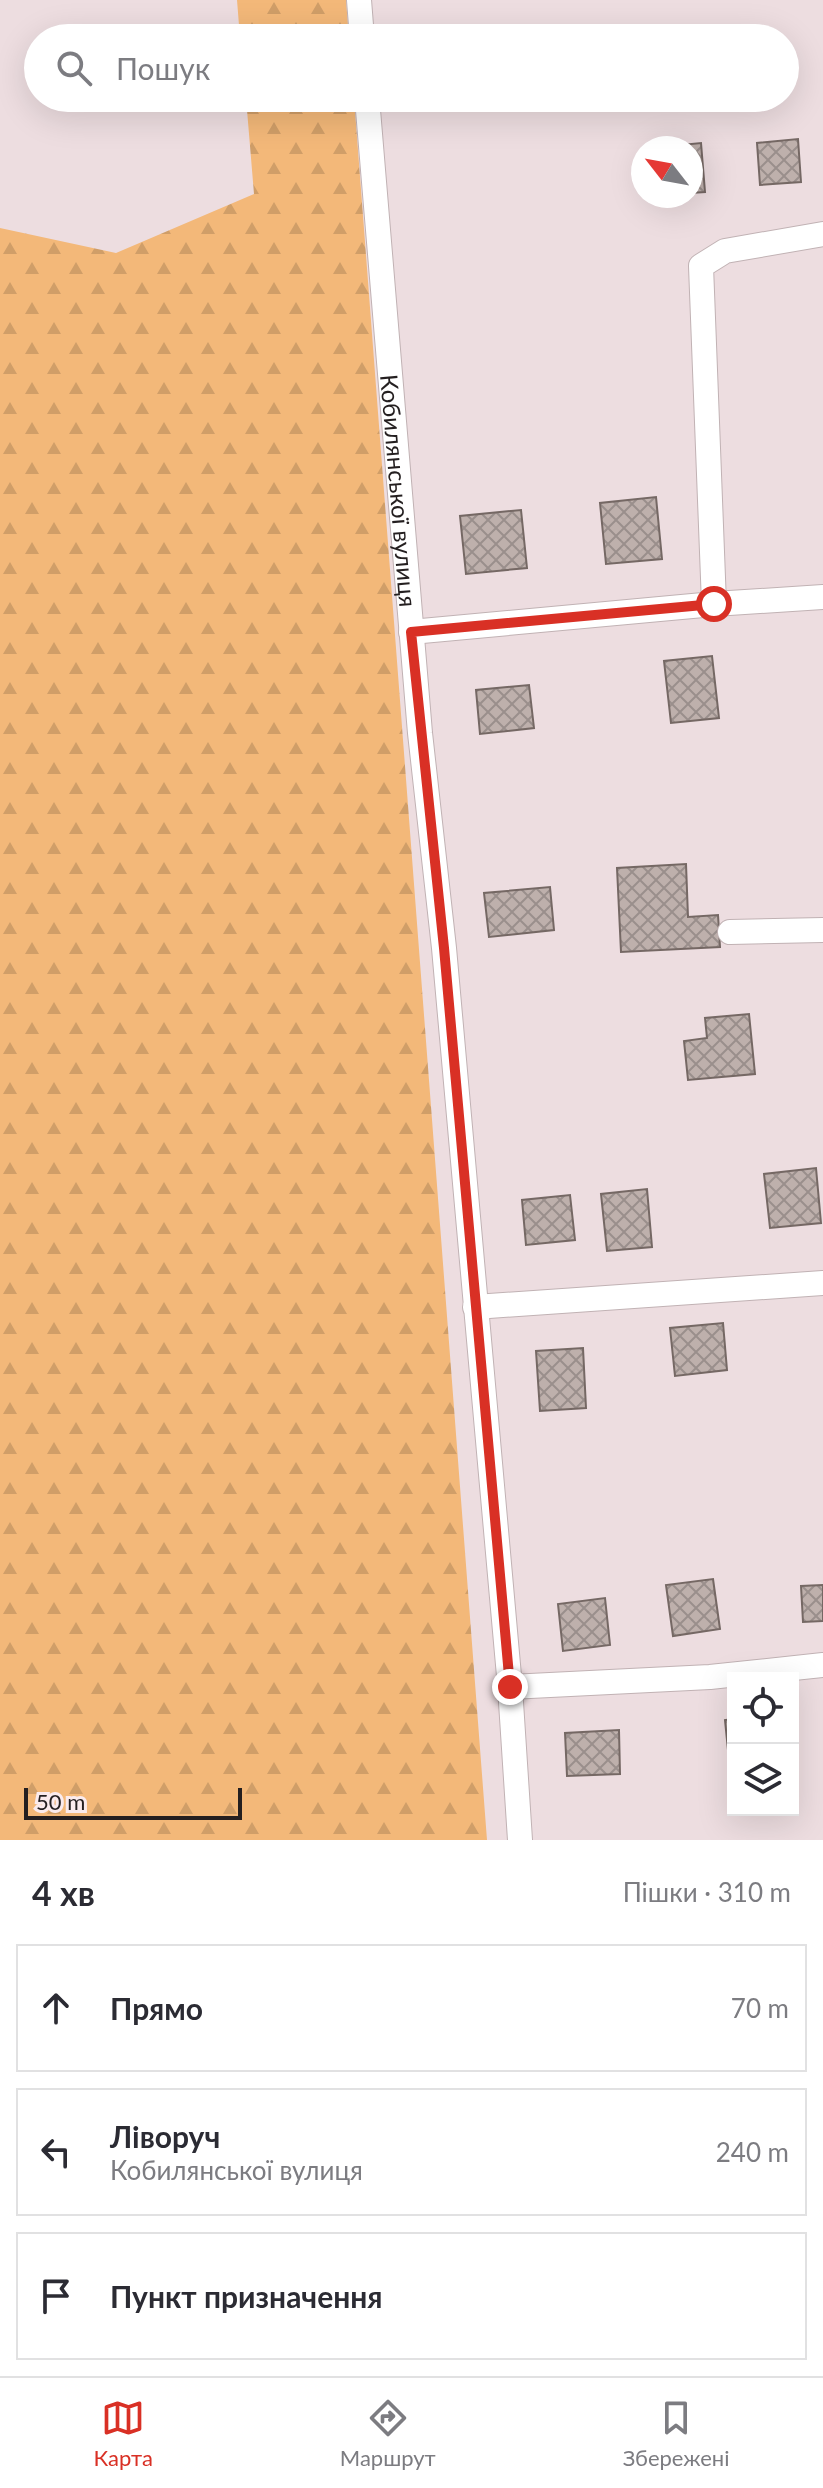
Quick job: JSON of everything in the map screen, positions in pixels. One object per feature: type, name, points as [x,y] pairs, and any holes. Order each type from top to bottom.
[{"type":"street","points":[[359,0],[361,24]]},
{"type":"street","name":"Кобилянської вулиця","points":[[368,112],[411,632],[444,948],[510,1687],[520,1840]]},
{"type":"street","points":[[714,604],[701,266],[725,251],[823,234]]},
{"type":"street","points":[[411,632],[823,597]]},
{"type":"street","points":[[730,932],[823,930]]},
{"type":"street","points":[[475,1307],[823,1283]]},
{"type":"street","points":[[510,1687],[710,1677],[823,1665]]},
{"type":"green space","points":[[237,0],[346,0],[348,24],[239,24]]},
{"type":"green space","points":[[247,112],[355,112],[487,1840],[0,1840],[0,228],[116,253],[254,194]]},
{"type":"building","points":[[798,139],[801,182],[760,185],[757,143]]},
{"type":"building","points":[[656,497],[662,559],[606,564],[600,503]]},
{"type":"building","points":[[521,510],[527,568],[466,574],[460,516]]},
{"type":"building","points":[[712,656],[719,718],[671,723],[664,661]]},
{"type":"building","points":[[529,685],[534,728],[480,734],[476,690]]},
{"type":"building","points":[[686,864],[688,917],[718,915],[720,947],[621,952],[617,868]]},
{"type":"building","points":[[550,887],[554,930],[489,937],[484,893]]},
{"type":"building","points":[[749,1014],[755,1074],[688,1080],[684,1041],[707,1038],[705,1018]]},
{"type":"building","points":[[816,1168],[821,1223],[770,1228],[764,1174]]},
{"type":"building","points":[[647,1189],[652,1247],[607,1251],[601,1194]]},
{"type":"building","points":[[570,1195],[575,1240],[526,1245],[522,1200]]},
{"type":"building","points":[[723,1323],[727,1370],[675,1376],[670,1328]]},
{"type":"building","points":[[583,1348],[586,1408],[540,1411],[536,1351]]},
{"type":"building","points":[[713,1579],[720,1629],[673,1636],[666,1585]]},
{"type":"building","points":[[823,1585],[823,1621],[803,1622],[801,1586]]},
{"type":"building","points":[[605,1598],[610,1645],[563,1651],[558,1604]]},
{"type":"building","points":[[619,1730],[620,1774],[567,1776],[565,1733]]},
{"type":"route","points":[[510,1687],[444,948],[411,632],[714,604]]}]
